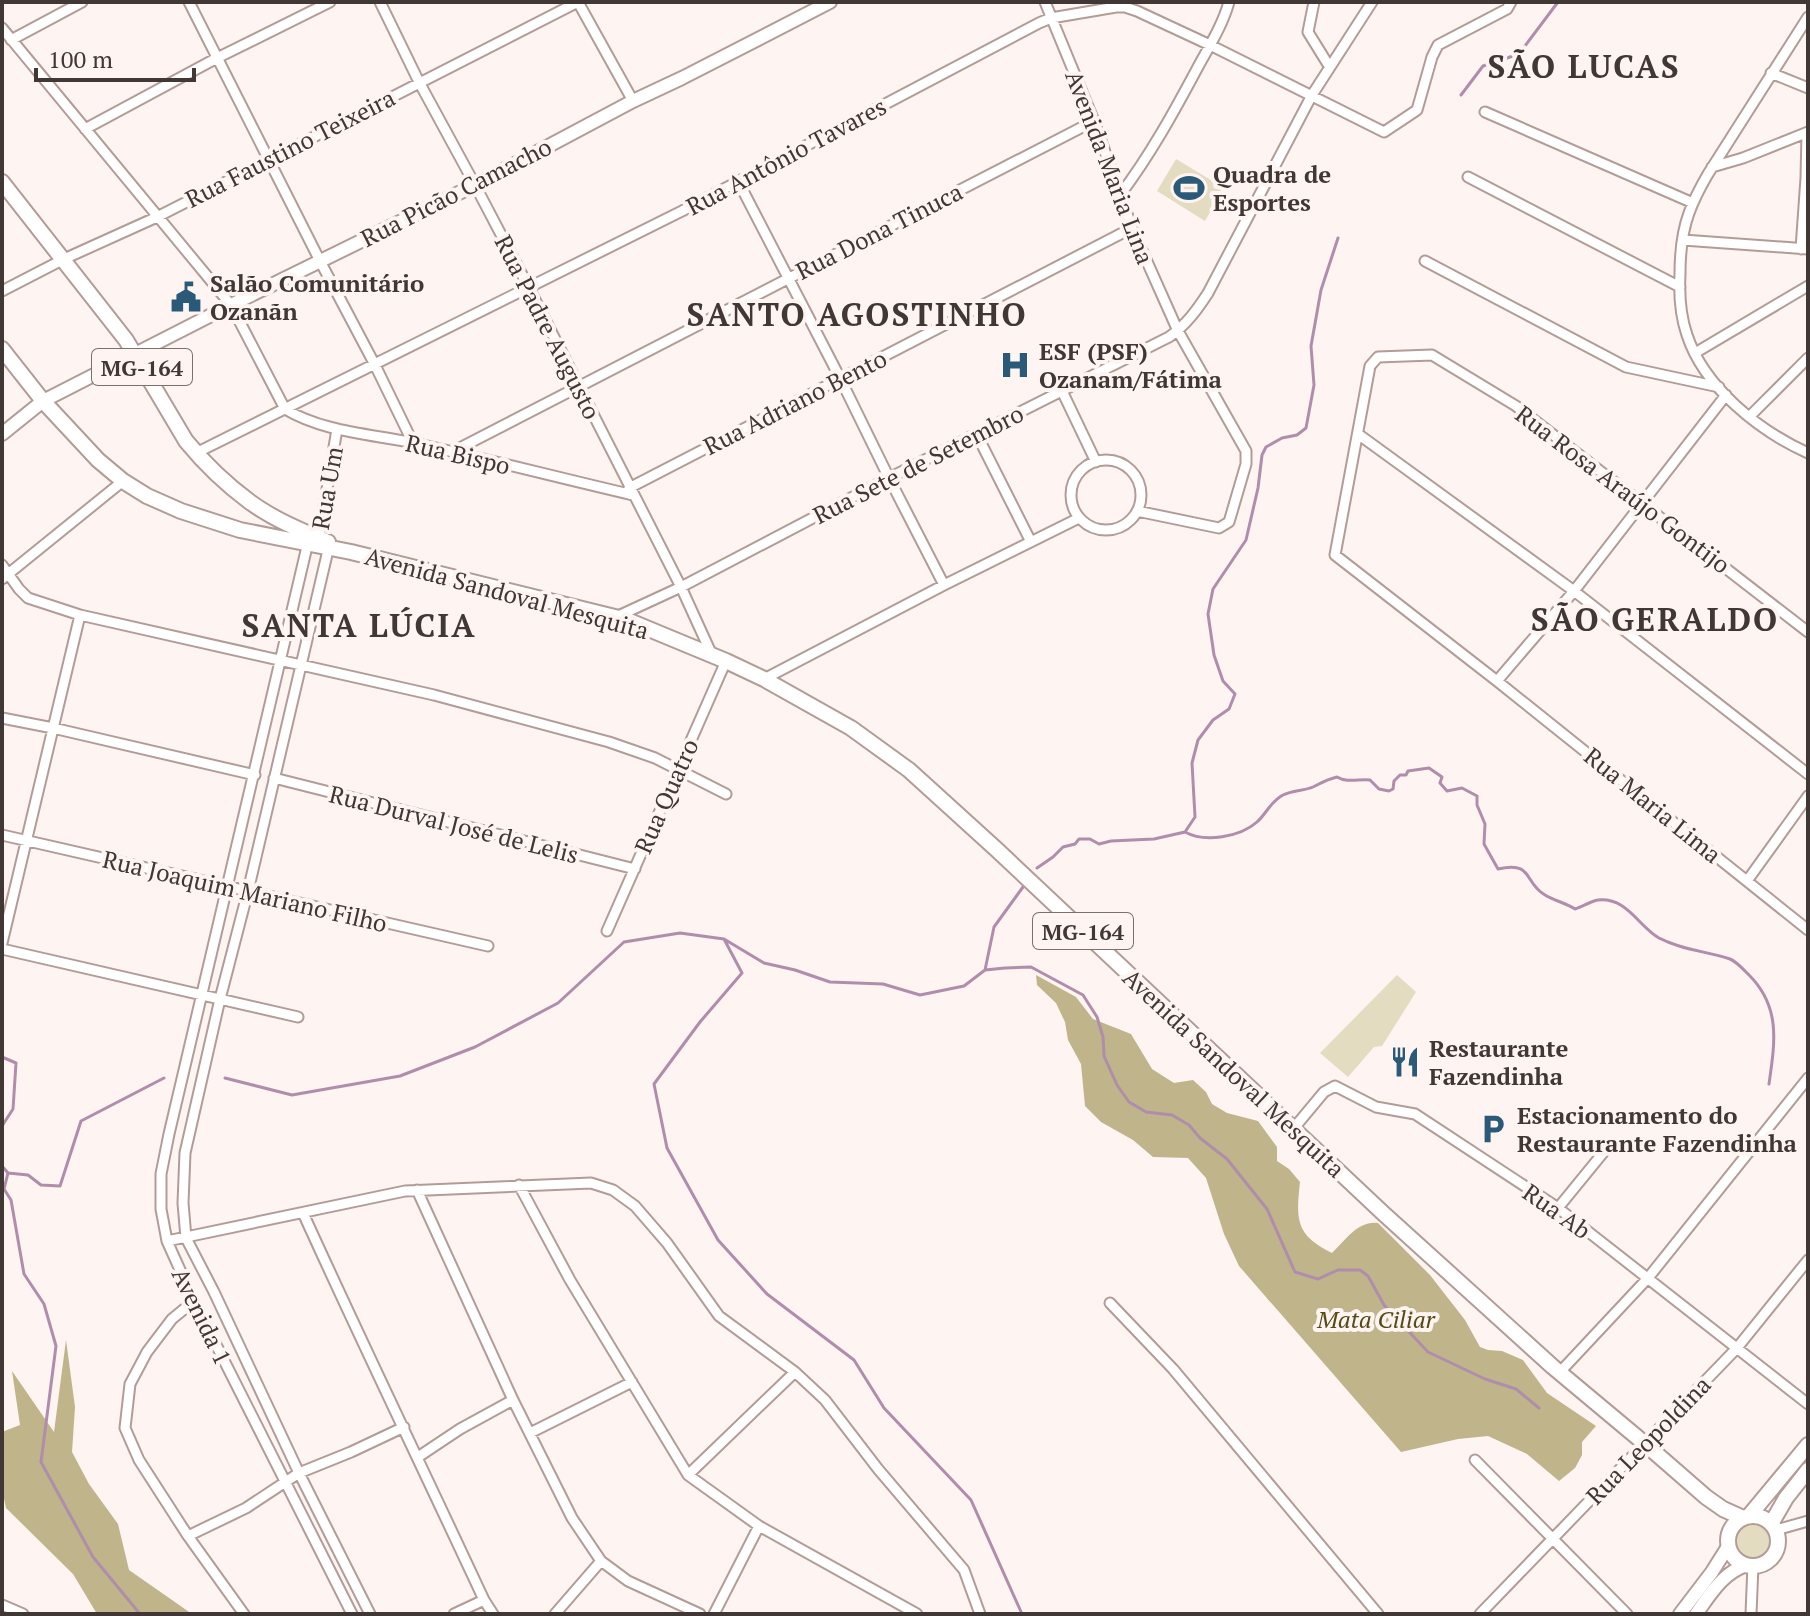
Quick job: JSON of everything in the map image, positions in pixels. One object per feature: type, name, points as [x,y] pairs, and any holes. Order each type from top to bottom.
[{"type":"main road","name":"MG-164","points":[[2,182],[126,340],[196,453],[251,502],[316,541]]},
{"type":"main road","name":"Avenida Sandoval Mesquita","points":[[2,349],[43,401],[98,460],[147,496],[181,511],[240,530],[316,541],[616,617],[764,679],[851,728],[909,770],[996,849],[1384,1214],[1560,1372],[1706,1497],[1723,1509],[1746,1517]]},
{"type":"main road","points":[[240,530],[253,527],[257,521],[256,507],[251,502]]},
{"type":"main road","points":[[1729,1541],[1736,1522],[1746,1517],[1808,1445]]},
{"type":"main road","points":[[1750,1565],[1768,1560],[1774,1554],[1778,1538],[1774,1527],[1786,1498],[1808,1470]]},
{"type":"main road","name":"Avenida Sandoval Mesquita","points":[[1706,1497],[1729,1541]]},
{"type":"main road","name":"MG-164","points":[[1746,1517],[1765,1519],[1774,1527]]},
{"type":"main road","name":"MG-164","points":[[1729,1541],[1735,1557],[1750,1565]]},
{"type":"street","points":[[11,40],[82,2]]},
{"type":"street","points":[[189,2],[413,443]]},
{"type":"street","points":[[85,129],[330,2]]},
{"type":"street","name":"Rua Padre Augusto","points":[[380,2],[719,658]]},
{"type":"street","points":[[578,2],[633,101]]},
{"type":"street","name":"Rua Faustino Teixeira","points":[[2,291],[157,217],[578,2]]},
{"type":"street","name":"Rua Picão Camacho","points":[[2,434],[43,401],[475,185],[830,2]]},
{"type":"street","name":"Avenida Maria Lina","points":[[1045,2],[1094,121],[1132,228],[1178,331],[1246,451],[1246,464],[1229,522],[1219,528],[1137,511]]},
{"type":"street","points":[[1120,195],[1142,167],[1175,111],[1227,12],[1229,2]]},
{"type":"street","points":[[1314,2],[1308,32],[1329,66]]},
{"type":"street","name":"Rua Sete de Setembro","points":[[616,617],[681,587],[1178,331],[1195,314],[1208,293],[1312,95],[1372,2]]},
{"type":"street","name":"Rua Antônio Tavares","points":[[196,453],[682,211],[1051,18],[1125,7],[1152,17],[1384,132],[1417,110],[1438,45],[1507,9],[1511,2]]},
{"type":"street","points":[[1808,17],[1712,167],[1688,216],[1680,256],[1682,312],[1687,335],[1703,369],[1749,417],[1775,436],[1808,453]]},
{"type":"street","points":[[2,28],[231,305],[285,409]]},
{"type":"street","points":[[1771,73],[1808,88]]},
{"type":"street","points":[[1485,112],[1693,203]]},
{"type":"street","name":"Rua Dona Tinuca","points":[[452,452],[1094,121]]},
{"type":"street","points":[[1683,240],[1804,249],[1807,133],[1712,167]]},
{"type":"street","points":[[1468,177],[1680,287]]},
{"type":"street","points":[[738,181],[944,585]]},
{"type":"street","name":"Rua Adriano Bento","points":[[631,492],[840,378],[1132,228]]},
{"type":"street","points":[[1425,261],[1626,367],[1719,387]]},
{"type":"street","points":[[1695,353],[1808,286]]},
{"type":"street","name":"Rua Rosa Araújo Gontijo","points":[[1358,434],[1370,366],[1378,357],[1432,355],[1516,406],[1808,632]]},
{"type":"street","points":[[1749,417],[1808,358]]},
{"type":"street","points":[[1062,391],[1096,462]]},
{"type":"street","points":[[1497,681],[1574,591],[1726,395]]},
{"type":"street","name":"Rua Bispo","points":[[285,409],[297,417],[337,429],[631,492]]},
{"type":"street","name":"Rua Um","points":[[316,541],[337,429]]},
{"type":"street","points":[[1358,434],[1574,591],[1808,774]]},
{"type":"street","name":"Rua Maria Lima","points":[[1358,434],[1335,555],[1808,930]]},
{"type":"street","points":[[977,435],[1031,542]]},
{"type":"street","points":[[1107,460],[1128,468],[1140,488],[1137,511],[1121,527],[1110,530],[1093,528],[1079,518],[1073,508],[1072,486],[1077,475],[1085,467],[1107,460]]},
{"type":"street","points":[[5,577],[123,481]]},
{"type":"street","points":[[764,679],[1079,518]]},
{"type":"street","name":"Avenida 1","points":[[316,541],[281,661],[201,995],[161,1174],[161,1209],[167,1241],[194,1301],[352,1614]]},
{"type":"street","name":"Avenida 1","points":[[316,541],[300,666],[185,1153],[183,1203],[186,1238],[370,1614]]},
{"type":"street","points":[[2,565],[5,577],[28,598],[80,615],[434,695],[609,742],[655,758],[726,794]]},
{"type":"street","points":[[80,615],[2,946],[298,1017]]},
{"type":"street","name":"Rua Quatro","points":[[607,931],[678,769],[719,658]]},
{"type":"street","points":[[2,718],[255,775]]},
{"type":"street","name":"Rua Durval José de Lelis","points":[[274,778],[635,869]]},
{"type":"street","points":[[1747,881],[1808,796]]},
{"type":"street","name":"Rua Joaquim Mariano Filho","points":[[2,835],[488,946]]},
{"type":"street","points":[[1560,1372],[1648,1278],[1808,1078]]},
{"type":"street","name":"Rua Ab","points":[[1294,1128],[1324,1092],[1335,1086],[1376,1107],[1415,1114],[1558,1208],[1808,1404]]},
{"type":"street","points":[[1558,1208],[1607,1148]]},
{"type":"street","points":[[167,1241],[417,1190],[591,1183],[613,1190],[635,1206],[667,1243],[719,1316],[795,1372],[825,1400],[878,1469],[964,1570],[980,1614]]},
{"type":"street","points":[[519,1185],[570,1280],[688,1475],[759,1526],[915,1614]]},
{"type":"street","points":[[417,1190],[513,1400],[572,1518],[601,1561],[628,1581],[700,1614]]},
{"type":"street","points":[[303,1213],[357,1333],[493,1614]]},
{"type":"street","name":"Rua Leopoldina","points":[[1480,1614],[1737,1348],[1808,1260]]},
{"type":"street","points":[[194,1301],[172,1319],[147,1352],[130,1384],[125,1428],[139,1460],[244,1614]]},
{"type":"street","points":[[1110,1303],[1173,1369],[1378,1614]]},
{"type":"street","points":[[688,1475],[795,1372]]},
{"type":"street","points":[[530,1433],[632,1382]]},
{"type":"street","points":[[418,1457],[460,1429],[513,1400]]},
{"type":"street","points":[[188,1536],[246,1508],[299,1473],[404,1427]]},
{"type":"street","points":[[1475,1460],[1627,1614]]},
{"type":"street","points":[[1774,1527],[1808,1521]]},
{"type":"street","points":[[714,1614],[759,1526]]},
{"type":"street","points":[[1680,1614],[1712,1572],[1729,1541]]},
{"type":"street","points":[[555,1614],[601,1561]]},
{"type":"street","points":[[1696,1614],[1725,1577],[1739,1567],[1750,1565],[1751,1614]]},
{"type":"street","points":[[454,1614],[484,1600]]},
{"type":"street","points":[[2,1605],[23,1614]]},
{"type":"shaded area","points":[[1176,159],[1224,188],[1205,221],[1157,191]]},
{"type":"shaded area","points":[[1397,975],[1416,992],[1382,1046],[1374,1047],[1348,1077],[1320,1053]]},
{"type":"shaded area","points":[[1753,1523],[1766,1528],[1771,1541],[1766,1554],[1753,1559],[1740,1554],[1735,1541],[1740,1528]]},
{"type":"green space","name":"Mata Ciliar","points":[[1036,975],[1076,997],[1093,1019],[1131,1034],[1152,1069],[1174,1083],[1193,1080],[1206,1092],[1212,1104],[1227,1113],[1258,1121],[1277,1147],[1277,1161],[1300,1182],[1299,1216],[1311,1240],[1332,1253],[1358,1228],[1378,1223],[1430,1275],[1465,1320],[1480,1347],[1502,1351],[1523,1360],[1547,1393],[1596,1426],[1582,1442],[1582,1455],[1575,1468],[1559,1481],[1527,1454],[1488,1436],[1458,1439],[1401,1452],[1239,1266],[1224,1234],[1206,1178],[1188,1158],[1153,1157],[1133,1140],[1101,1122],[1085,1106],[1081,1064],[1068,1040],[1065,1022],[1056,1003],[1037,985]]},
{"type":"green space","points":[[66,1340],[75,1407],[72,1452],[89,1484],[118,1524],[129,1570],[192,1614],[97,1614],[73,1574],[6,1508],[2,1489],[2,1432],[20,1425],[12,1371],[54,1432]]},
{"type":"waterway","points":[[1461,95],[1483,66],[1519,54],[1558,2]]},
{"type":"waterway","points":[[1185,832],[1195,817],[1192,763],[1198,740],[1213,720],[1229,709],[1235,694],[1223,681],[1214,655],[1208,614],[1213,589],[1246,540],[1266,447],[1282,438],[1297,435],[1306,428],[1314,385],[1311,346],[1321,290],[1338,238]]},
{"type":"waterway","points":[[1037,868],[1063,847],[1075,844],[1079,839],[1090,839],[1099,844],[1154,839],[1185,832],[1212,838],[1232,835],[1250,827],[1287,793],[1337,777],[1370,780],[1379,789],[1389,791],[1400,775],[1429,768],[1442,777],[1440,783],[1447,791],[1462,788],[1477,796],[1477,805],[1485,824],[1484,844],[1498,869],[1509,867],[1523,870],[1538,890],[1575,909],[1598,900],[1617,903],[1659,938],[1730,959],[1740,966],[1759,987],[1771,1012],[1774,1039],[1769,1084]]},
{"type":"waterway","points":[[225,1078],[292,1095],[400,1076],[475,1047],[558,1003],[624,942],[680,933],[724,939],[764,963],[830,982],[883,984],[920,995],[964,986],[985,970],[994,927],[1023,887]]},
{"type":"waterway","points":[[724,939],[742,973],[700,1022],[654,1084],[667,1148],[718,1240],[767,1294],[854,1360],[884,1408],[971,1500],[1022,1614]]},
{"type":"waterway","points":[[985,970],[1031,967],[1083,995],[1097,1017],[1104,1056],[1117,1085],[1129,1102],[1146,1112],[1172,1115],[1189,1125],[1227,1159],[1267,1209],[1295,1272],[1318,1279],[1338,1270],[1360,1270],[1368,1276],[1384,1305],[1428,1352],[1485,1379],[1516,1389],[1539,1408]]},
{"type":"waterway","points":[[2,1057],[16,1063],[13,1109],[2,1126]]},
{"type":"waterway","points":[[2,1166],[8,1173],[28,1175],[41,1185],[60,1186],[81,1121],[164,1078]]},
{"type":"waterway","points":[[8,1173],[4,1189],[11,1200],[24,1274],[44,1304],[56,1346],[41,1462],[93,1557],[140,1614]]},
{"type":"place","name":"Quadra de Esportes","points":[[1189,188]]},
{"type":"place","name":"Salão Comunitário Ozanãn","points":[[186,297]]},
{"type":"place","name":"ESF (PSF) Ozanam/Fátima","points":[[1015,365]]},
{"type":"place","name":"Restaurante Fazendinha","points":[[1405,1062]]},
{"type":"place","name":"Estacionamento do Restaurante Fazendinha","points":[[1493,1129]]},
{"type":"district","name":"SÃO LUCAS","points":[[1584,66]]},
{"type":"district","name":"SANTO AGOSTINHO","points":[[857,314]]},
{"type":"district","name":"SÃO GERALDO","points":[[1655,619]]},
{"type":"district","name":"SANTA LÚCIA","points":[[359,625]]}]
